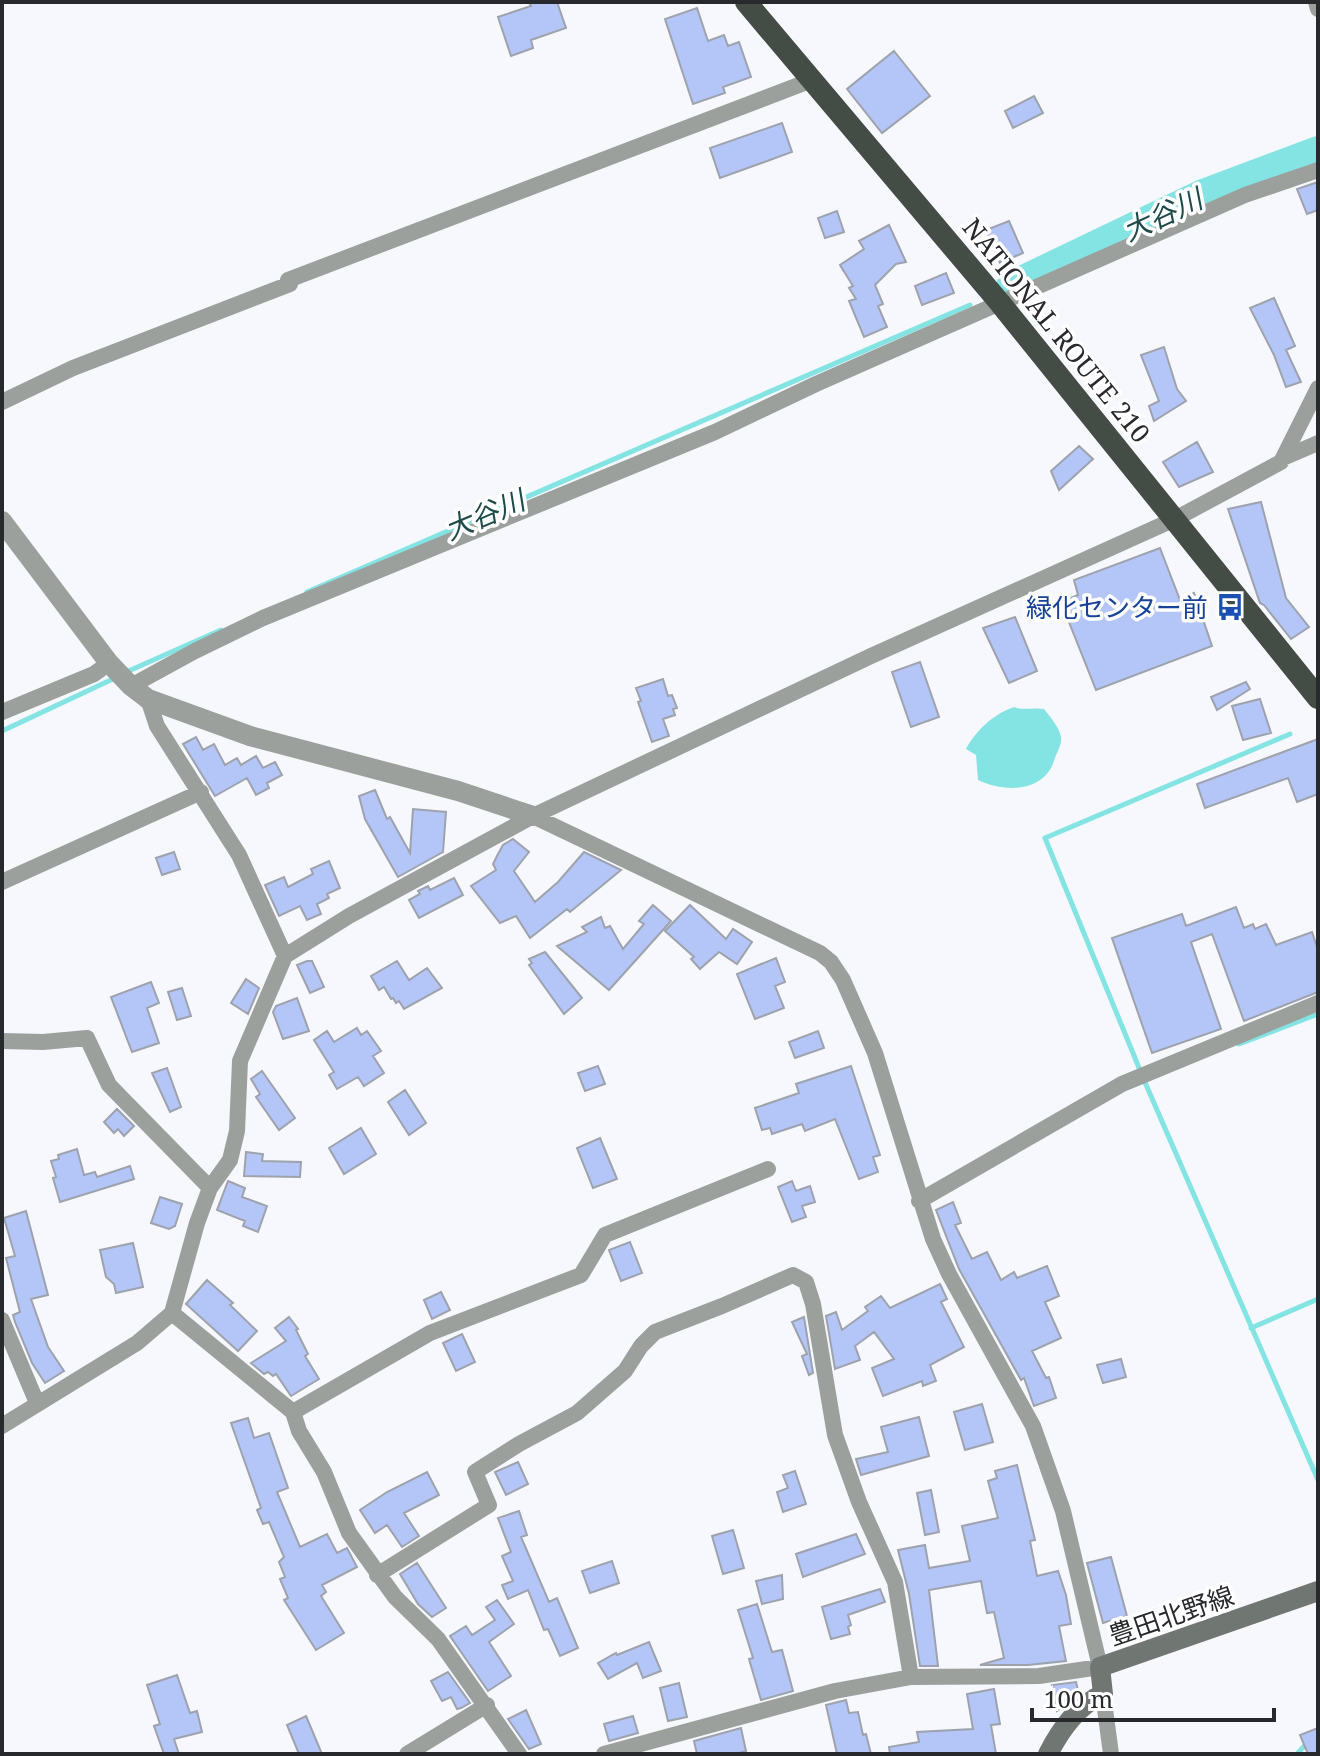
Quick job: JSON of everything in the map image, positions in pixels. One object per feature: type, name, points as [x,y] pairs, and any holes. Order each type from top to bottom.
[{"type":"highway","name":"NATIONAL ROUTE 210","points":[[746,2],[1000,303],[1318,698]]},
{"type":"main road","name":"豊田北野線","points":[[1103,1694],[1100,1667],[1318,1591]]},
{"type":"main road","points":[[1048,1754],[1059,1733],[1087,1702],[1103,1694]]},
{"type":"street","points":[[1316,2],[1318,9]]},
{"type":"street","points":[[2,402],[73,368],[290,284],[288,280],[812,80]]},
{"type":"street","points":[[131,686],[263,618],[715,432],[830,377],[1245,195],[1318,170]]},
{"type":"street","points":[[2,1426],[137,1343],[172,1313],[210,1188],[230,1160],[237,1131],[240,1061],[285,956],[349,916],[533,816],[871,656],[1175,519],[1281,462],[1318,388]]},
{"type":"street","points":[[1283,458],[1318,443]]},
{"type":"street","points":[[2,521],[109,663],[148,699],[250,736],[458,791],[533,816],[820,953],[831,962],[843,980],[875,1053],[919,1201],[949,1274],[1033,1426],[1063,1511],[1100,1667],[1039,1676],[911,1677],[835,1691],[604,1754]]},
{"type":"street","points":[[2,712],[94,674],[109,663]]},
{"type":"street","points":[[148,699],[157,726],[239,855],[285,956]]},
{"type":"street","points":[[2,882],[201,792]]},
{"type":"street","points":[[919,1201],[1122,1084],[1318,1003]]},
{"type":"street","points":[[2,1041],[43,1042],[87,1038],[109,1085],[210,1188]]},
{"type":"street","points":[[293,1412],[430,1333],[581,1275],[605,1235],[768,1169]]},
{"type":"street","points":[[377,1575],[489,1505],[475,1472],[577,1413],[625,1371],[641,1346],[655,1332],[793,1275],[806,1282],[813,1304],[835,1435],[859,1502],[895,1582],[911,1677]]},
{"type":"street","points":[[172,1313],[293,1412],[299,1431],[324,1472],[349,1533],[395,1597],[438,1639],[519,1754]]},
{"type":"street","points":[[2,1320],[37,1403]]},
{"type":"street","points":[[1103,1694],[1111,1754]]},
{"type":"street","points":[[407,1754],[487,1705]]},
{"type":"water","points":[[1014,707],[1044,709],[1054,722],[1061,743],[1054,761],[1042,779],[1022,787],[1000,787],[978,780],[976,755],[966,749],[986,724]]},
{"type":"building","points":[[529,2],[557,2],[566,28],[531,40],[533,48],[511,56],[498,17],[531,6]]},
{"type":"building","points":[[697,8],[708,41],[724,35],[728,46],[739,42],[751,77],[723,87],[725,93],[693,104],[665,19]]},
{"type":"building","points":[[894,51],[930,96],[882,133],[847,89]]},
{"type":"building","points":[[1034,96],[1043,113],[1013,128],[1005,111]]},
{"type":"building","points":[[782,123],[792,152],[720,178],[710,148]]},
{"type":"building","points":[[1318,182],[1318,210],[1307,214],[1297,189]]},
{"type":"building","points":[[837,211],[844,232],[825,238],[818,218]]},
{"type":"building","points":[[1009,221],[1023,253],[1000,263],[986,230]]},
{"type":"building","points":[[889,225],[906,262],[896,264],[875,285],[883,304],[878,306],[887,327],[864,337],[849,301],[856,299],[849,288],[853,286],[840,265],[864,249],[859,241]]},
{"type":"building","points":[[946,273],[954,293],[922,305],[915,286]]},
{"type":"building","points":[[1274,298],[1295,346],[1286,350],[1301,382],[1286,387],[1250,308]]},
{"type":"building","points":[[1164,347],[1177,389],[1186,401],[1154,421],[1149,406],[1159,401],[1141,355]]},
{"type":"building","points":[[1197,442],[1213,472],[1179,487],[1163,462]]},
{"type":"building","points":[[1079,446],[1093,459],[1059,490],[1051,471]]},
{"type":"building","points":[[1261,502],[1286,598],[1309,627],[1291,639],[1260,603],[1228,509]]},
{"type":"building","points":[[1160,548],[1180,600],[1194,593],[1212,646],[1096,690],[1061,602],[1078,595],[1074,580]]},
{"type":"building","points":[[1015,617],[1037,671],[1009,683],[983,628]]},
{"type":"building","points":[[920,662],[939,717],[911,727],[892,672]]},
{"type":"building","points":[[663,679],[668,696],[672,695],[677,708],[673,709],[675,715],[663,719],[669,736],[652,742],[636,688]]},
{"type":"building","points":[[1246,682],[1250,689],[1217,710],[1211,697]]},
{"type":"building","points":[[1260,699],[1271,733],[1243,740],[1232,706]]},
{"type":"building","points":[[196,737],[203,750],[214,744],[225,765],[237,758],[241,765],[256,756],[263,768],[275,762],[282,775],[267,783],[269,788],[256,795],[247,778],[215,796],[183,744]]},
{"type":"building","points":[[1318,739],[1318,794],[1297,802],[1288,778],[1205,808],[1197,784]]},
{"type":"building","points":[[375,790],[387,819],[390,817],[410,853],[413,809],[446,812],[443,852],[398,877],[365,819],[359,796]]},
{"type":"building","points":[[513,839],[529,852],[514,871],[535,902],[558,882],[584,852],[621,870],[570,912],[567,909],[530,938],[516,916],[500,923],[471,886],[496,870],[493,864],[498,854],[503,845]]},
{"type":"building","points":[[174,852],[180,869],[162,875],[156,858]]},
{"type":"building","points":[[329,861],[340,888],[327,894],[329,898],[317,904],[321,914],[307,920],[300,906],[279,916],[265,885],[284,877],[288,887],[313,874],[311,869]]},
{"type":"building","points":[[454,878],[463,895],[419,918],[409,900],[428,886],[430,890]]},
{"type":"building","points":[[653,905],[671,921],[609,990],[557,946],[587,932],[582,927],[601,917],[605,928],[610,926],[623,949],[644,924],[639,921]]},
{"type":"building","points":[[690,905],[726,939],[733,929],[752,942],[737,964],[719,952],[700,969],[691,959],[694,957],[665,931]]},
{"type":"building","points":[[1236,907],[1244,928],[1253,924],[1255,929],[1266,924],[1276,945],[1312,932],[1318,950],[1318,992],[1244,1021],[1212,934],[1191,942],[1221,1029],[1152,1053],[1112,938],[1182,914],[1186,926]]},
{"type":"building","points":[[545,952],[582,998],[564,1014],[529,965],[532,963],[529,959]]},
{"type":"building","points":[[776,958],[785,982],[775,986],[784,1008],[755,1019],[737,974]]},
{"type":"building","points":[[312,961],[324,987],[310,993],[297,965]]},
{"type":"building","points":[[397,961],[409,980],[427,968],[442,988],[404,1009],[399,1001],[396,1003],[391,999],[384,987],[379,990],[371,976]]},
{"type":"building","points":[[246,979],[259,988],[248,1014],[231,1003]]},
{"type":"building","points":[[151,982],[159,1003],[147,1008],[159,1043],[132,1052],[111,997]]},
{"type":"building","points":[[182,988],[191,1016],[177,1020],[168,992]]},
{"type":"building","points":[[297,998],[309,1031],[283,1039],[273,1012],[276,1006]]},
{"type":"building","points":[[357,1028],[361,1035],[367,1031],[381,1051],[373,1056],[384,1073],[364,1086],[358,1077],[337,1089],[329,1075],[334,1072],[314,1040],[327,1031],[334,1042]]},
{"type":"building","points":[[818,1031],[824,1048],[795,1058],[789,1042]]},
{"type":"building","points":[[598,1066],[605,1084],[585,1091],[578,1073]]},
{"type":"building","points":[[851,1066],[880,1155],[873,1157],[878,1172],[859,1179],[835,1119],[805,1131],[802,1124],[772,1134],[770,1128],[762,1130],[755,1108],[799,1093],[796,1084]]},
{"type":"building","points":[[167,1068],[181,1107],[170,1112],[152,1073]]},
{"type":"building","points":[[262,1071],[295,1118],[279,1130],[256,1097],[260,1094],[251,1079]]},
{"type":"building","points":[[405,1090],[426,1123],[409,1135],[388,1102]]},
{"type":"building","points":[[117,1109],[134,1126],[124,1136],[118,1129],[114,1133],[104,1122]]},
{"type":"building","points":[[361,1128],[376,1154],[344,1174],[329,1148]]},
{"type":"building","points":[[600,1138],[617,1179],[593,1188],[577,1148]]},
{"type":"building","points":[[77,1149],[84,1175],[95,1172],[97,1177],[130,1166],[134,1179],[60,1202],[51,1161],[59,1159],[58,1155]]},
{"type":"building","points":[[246,1152],[263,1154],[262,1161],[301,1162],[300,1177],[244,1176]]},
{"type":"building","points":[[228,1181],[245,1188],[242,1197],[267,1206],[258,1232],[243,1226],[245,1221],[217,1210]]},
{"type":"building","points":[[792,1181],[796,1191],[810,1186],[815,1202],[802,1206],[806,1217],[792,1222],[778,1187]]},
{"type":"building","points":[[160,1197],[182,1204],[175,1226],[169,1229],[151,1223]]},
{"type":"building","points":[[953,1202],[961,1223],[955,1225],[972,1259],[987,1252],[1001,1280],[1014,1272],[1017,1278],[1047,1266],[1059,1296],[1045,1302],[1061,1338],[1032,1351],[1046,1378],[1049,1377],[1056,1398],[1034,1406],[1024,1378],[1021,1380],[959,1269],[936,1210]]},
{"type":"building","points":[[26,1211],[48,1295],[31,1299],[48,1347],[64,1371],[45,1383],[32,1363],[15,1322],[13,1315],[20,1312],[6,1258],[15,1256],[4,1218]]},
{"type":"building","points":[[630,1242],[642,1273],[621,1281],[609,1250]]},
{"type":"building","points":[[133,1243],[143,1287],[116,1293],[114,1284],[106,1277],[100,1250]]},
{"type":"building","points":[[207,1280],[233,1303],[230,1305],[257,1331],[238,1351],[186,1304]]},
{"type":"building","points":[[940,1284],[947,1299],[941,1302],[964,1347],[930,1365],[936,1381],[923,1386],[922,1381],[883,1396],[872,1368],[894,1359],[874,1332],[855,1346],[860,1360],[835,1369],[826,1316],[836,1312],[842,1330],[868,1311],[865,1307],[881,1296],[890,1308]]},
{"type":"building","points":[[441,1292],[450,1310],[432,1319],[424,1300]]},
{"type":"building","points":[[289,1317],[298,1329],[308,1354],[305,1356],[319,1379],[291,1396],[276,1374],[264,1374],[251,1363],[286,1341],[275,1328]]},
{"type":"building","points":[[804,1317],[813,1373],[809,1375],[802,1356],[807,1354],[792,1322]]},
{"type":"building","points":[[462,1334],[475,1362],[456,1371],[443,1343]]},
{"type":"building","points":[[1121,1359],[1126,1377],[1103,1383],[1097,1365]]},
{"type":"building","points":[[982,1404],[993,1442],[965,1450],[954,1412]]},
{"type":"building","points":[[919,1417],[929,1456],[861,1475],[856,1459],[888,1452],[881,1427]]},
{"type":"building","points":[[248,1418],[254,1438],[269,1433],[288,1488],[277,1492],[300,1547],[327,1534],[337,1553],[347,1548],[357,1567],[322,1585],[326,1592],[321,1596],[344,1633],[316,1650],[284,1600],[288,1598],[280,1579],[285,1577],[279,1562],[284,1557],[269,1522],[263,1524],[257,1510],[261,1508],[231,1423]]},
{"type":"building","points":[[518,1462],[528,1484],[506,1495],[495,1472]]},
{"type":"building","points":[[1017,1465],[1035,1540],[1030,1541],[1037,1576],[1058,1571],[1066,1595],[1071,1624],[1059,1626],[1066,1661],[980,1665],[1004,1658],[994,1612],[987,1613],[981,1581],[929,1590],[938,1666],[920,1666],[909,1594],[898,1550],[925,1545],[929,1568],[970,1561],[962,1526],[998,1518],[988,1481],[997,1478],[995,1471]]},
{"type":"building","points":[[795,1471],[806,1504],[783,1512],[777,1492],[788,1488],[783,1475]]},
{"type":"building","points":[[427,1472],[439,1495],[404,1513],[419,1536],[402,1547],[387,1525],[375,1533],[360,1510]]},
{"type":"building","points":[[931,1490],[939,1532],[925,1535],[917,1493]]},
{"type":"building","points":[[519,1511],[527,1535],[521,1537],[549,1602],[557,1598],[578,1648],[560,1656],[548,1629],[544,1630],[528,1590],[508,1599],[502,1585],[513,1581],[502,1556],[511,1552],[498,1518]]},
{"type":"building","points":[[733,1530],[744,1568],[723,1574],[712,1536]]},
{"type":"building","points":[[856,1534],[865,1554],[803,1577],[796,1554]]},
{"type":"building","points":[[1111,1557],[1127,1616],[1103,1623],[1087,1563]]},
{"type":"building","points":[[612,1561],[619,1583],[590,1593],[582,1571]]},
{"type":"building","points":[[417,1563],[446,1608],[432,1617],[418,1604],[400,1574]]},
{"type":"building","points":[[782,1575],[783,1599],[762,1604],[756,1581]]},
{"type":"building","points":[[880,1589],[885,1602],[848,1615],[850,1634],[831,1639],[822,1607]]},
{"type":"building","points":[[497,1600],[514,1624],[489,1642],[511,1676],[488,1691],[450,1636],[466,1626],[472,1635],[495,1620],[486,1607]]},
{"type":"building","points":[[757,1604],[772,1652],[782,1650],[793,1691],[761,1700],[749,1659],[753,1658],[738,1610]]},
{"type":"building","points":[[649,1642],[661,1671],[643,1678],[637,1663],[608,1679],[598,1663]]},
{"type":"building","points":[[448,1672],[470,1703],[461,1708],[457,1709],[451,1697],[442,1701],[431,1681]]},
{"type":"building","points":[[177,1675],[190,1713],[197,1711],[202,1732],[174,1739],[179,1754],[164,1754],[154,1726],[160,1724],[147,1685]]},
{"type":"building","points":[[1076,1682],[1079,1694],[1057,1711],[1052,1685]]},
{"type":"building","points":[[679,1683],[687,1717],[668,1721],[660,1688]]},
{"type":"building","points":[[994,1689],[1000,1724],[991,1725],[996,1754],[890,1754],[889,1747],[919,1742],[917,1732],[973,1729],[967,1694]]},
{"type":"building","points":[[846,1700],[849,1713],[858,1712],[871,1754],[837,1754],[826,1705]]},
{"type":"building","points":[[526,1710],[541,1744],[529,1749],[508,1719]]},
{"type":"building","points":[[306,1716],[322,1754],[299,1754],[287,1725]]},
{"type":"building","points":[[633,1716],[638,1733],[609,1741],[604,1724]]},
{"type":"building","points":[[741,1728],[746,1751],[697,1754],[694,1741]]},
{"type":"building","points":[[1318,1728],[1318,1754],[1308,1754],[1300,1735]]},
{"type":"waterway","name":"大谷川","points":[[1011,286],[1203,194],[1318,151]]},
{"type":"waterway","name":"大谷川","points":[[307,592],[970,305]]},
{"type":"waterway","name":"大谷川","points":[[124,673],[221,630]]},
{"type":"waterway","name":"大谷川","points":[[2,731],[115,678]]},
{"type":"waterway","points":[[1290,734],[1045,838],[1144,1080],[1318,1480]]},
{"type":"waterway","points":[[1239,1044],[1318,1014]]},
{"type":"waterway","points":[[1251,1328],[1318,1299]]},
{"type":"waterway","points":[[1297,1754],[1307,1743]]},
{"type":"place","name":"緑化センター前","points":[[1230,607]]}]
